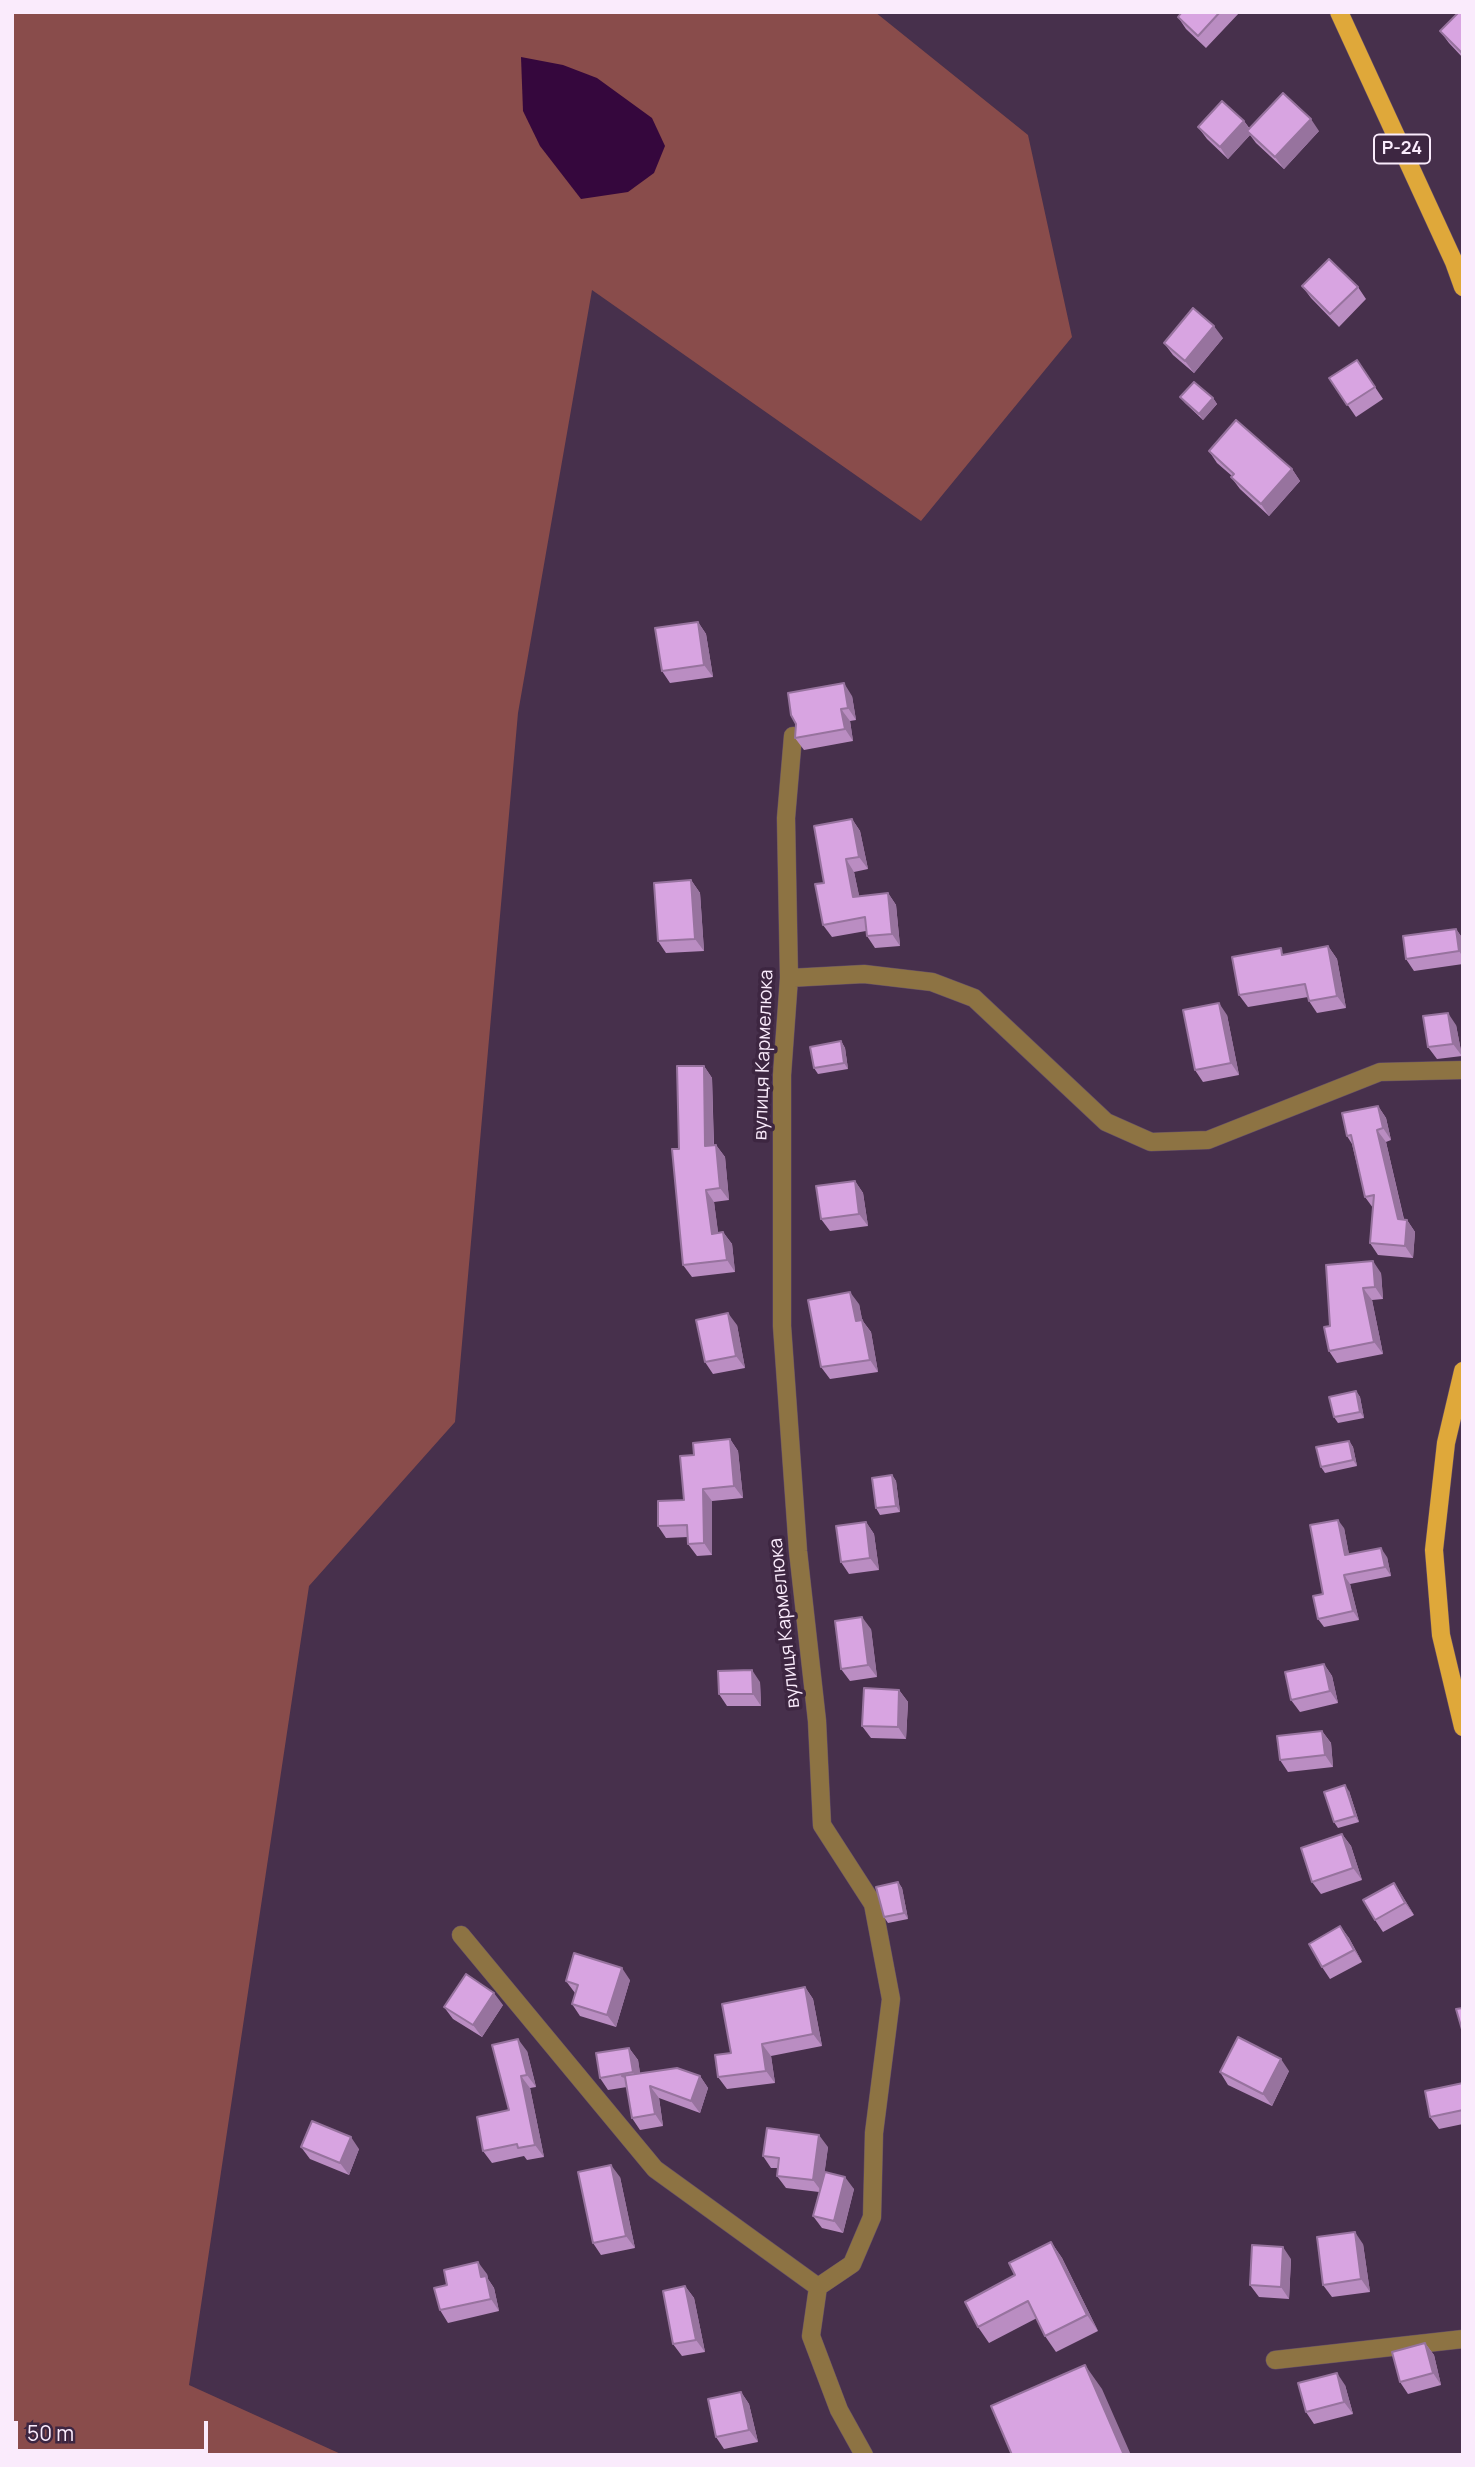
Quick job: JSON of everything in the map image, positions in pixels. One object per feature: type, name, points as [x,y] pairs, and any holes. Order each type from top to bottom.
[{"type":"main road","name":"Р-24","points":[[1339,12],[1463,287]]},
{"type":"main road","points":[[1463,1371],[1446,1443],[1433,1550],[1441,1635],[1463,1727]]},
{"type":"street","name":"вулиця Кармелюка","points":[[793,736],[786,818],[789,978],[782,1075],[782,1326],[798,1551],[817,1721],[822,1825],[873,1904],[891,1999],[874,2133],[873,2217],[852,2264],[818,2287]]},
{"type":"street","points":[[789,978],[864,974],[932,982],[974,998],[1106,1122],[1151,1142],[1208,1140],[1380,1072],[1463,1070]]},
{"type":"street","points":[[461,1935],[655,2169],[818,2287],[811,2336],[839,2410],[864,2455]]},
{"type":"street","points":[[1275,2360],[1463,2339]]},
{"type":"shaded area","points":[[12,12],[875,12],[1028,135],[1072,337],[921,521],[592,290],[518,713],[455,1422],[309,1586],[189,2385],[343,2455],[12,2455]]},
{"type":"shaded area","points":[[521,57],[563,65],[597,78],[652,118],[665,146],[654,173],[628,192],[581,199],[540,146],[523,111]]},
{"type":"building","points":[[1182,12],[1220,12],[1198,36],[1178,17]]},
{"type":"building","points":[[1459,12],[1463,13],[1463,54],[1440,31]]},
{"type":"building","points":[[1283,93],[1311,119],[1275,157],[1247,131]]},
{"type":"building","points":[[1222,101],[1244,121],[1220,147],[1198,127]]},
{"type":"building","points":[[1329,259],[1358,287],[1330,314],[1302,286]]},
{"type":"building","points":[[1193,308],[1214,326],[1185,361],[1164,343]]},
{"type":"building","points":[[1357,360],[1375,387],[1347,405],[1329,378]]},
{"type":"building","points":[[1194,382],[1213,398],[1199,414],[1180,397]]},
{"type":"building","points":[[1236,420],[1292,469],[1261,504],[1231,477],[1234,474],[1209,451]]},
{"type":"building","points":[[698,622],[704,665],[662,671],[655,628]]},
{"type":"building","points":[[844,683],[848,708],[841,709],[845,729],[795,738],[796,724],[791,715],[788,693]]},
{"type":"building","points":[[852,819],[859,857],[846,859],[853,897],[888,893],[892,934],[867,936],[865,917],[823,925],[815,884],[824,883],[814,826]]},
{"type":"building","points":[[691,880],[695,939],[658,941],[654,883]]},
{"type":"building","points":[[1456,929],[1459,951],[1406,959],[1403,936]]},
{"type":"building","points":[[1328,946],[1337,996],[1309,1001],[1305,984],[1239,995],[1232,957],[1281,948],[1282,955]]},
{"type":"building","points":[[1219,1003],[1231,1063],[1195,1070],[1183,1010]]},
{"type":"building","points":[[1448,1013],[1453,1044],[1428,1047],[1423,1016]]},
{"type":"building","points":[[841,1041],[844,1063],[814,1068],[810,1047]]},
{"type":"building","points":[[677,1066],[704,1066],[705,1146],[716,1145],[720,1188],[706,1190],[712,1234],[723,1232],[727,1260],[683,1265],[672,1149],[679,1149]]},
{"type":"building","points":[[1378,1106],[1383,1128],[1377,1130],[1398,1219],[1407,1220],[1405,1246],[1370,1243],[1374,1195],[1365,1197],[1351,1135],[1347,1136],[1342,1113]]},
{"type":"building","points":[[855,1181],[859,1214],[821,1219],[816,1186]]},
{"type":"building","points":[[1373,1261],[1375,1287],[1363,1288],[1374,1342],[1329,1351],[1324,1327],[1330,1326],[1326,1265]]},
{"type":"building","points":[[850,1292],[856,1321],[862,1320],[870,1360],[821,1367],[808,1300]]},
{"type":"building","points":[[728,1313],[736,1356],[705,1362],[696,1320]]},
{"type":"building","points":[[1356,1391],[1360,1412],[1334,1417],[1329,1397]]},
{"type":"building","points":[[730,1439],[734,1486],[703,1489],[704,1543],[688,1544],[687,1525],[658,1526],[658,1501],[684,1500],[680,1456],[694,1455],[693,1443]]},
{"type":"building","points":[[1349,1441],[1353,1460],[1321,1467],[1316,1447]]},
{"type":"building","points":[[892,1475],[896,1506],[876,1508],[872,1478]]},
{"type":"building","points":[[1338,1520],[1345,1555],[1381,1548],[1385,1567],[1344,1575],[1353,1611],[1318,1619],[1313,1596],[1323,1594],[1310,1525]]},
{"type":"building","points":[[866,1522],[870,1558],[841,1562],[836,1526]]},
{"type":"building","points":[[862,1617],[868,1665],[841,1669],[835,1621]]},
{"type":"building","points":[[1324,1664],[1330,1691],[1291,1700],[1285,1672]]},
{"type":"building","points":[[752,1670],[753,1694],[719,1694],[718,1671]]},
{"type":"building","points":[[864,1688],[899,1690],[898,1727],[862,1726]]},
{"type":"building","points":[[1322,1731],[1325,1755],[1280,1760],[1277,1736]]},
{"type":"building","points":[[1345,1785],[1355,1816],[1334,1822],[1324,1792]]},
{"type":"building","points":[[1342,1834],[1353,1868],[1312,1882],[1301,1848]]},
{"type":"building","points":[[898,1882],[904,1913],[884,1917],[876,1887]]},
{"type":"building","points":[[1394,1883],[1405,1903],[1375,1920],[1363,1900]]},
{"type":"building","points":[[1340,1926],[1354,1950],[1322,1967],[1309,1944]]},
{"type":"building","points":[[574,1953],[622,1968],[607,2015],[572,2004],[578,1985],[566,1981]]},
{"type":"building","points":[[466,1974],[494,1993],[473,2025],[444,2007]]},
{"type":"building","points":[[805,1987],[813,2034],[762,2044],[766,2071],[718,2077],[715,2055],[731,2053],[722,2004]]},
{"type":"building","points":[[1463,2008],[1463,2033],[1456,2009]]},
{"type":"building","points":[[1238,2037],[1281,2059],[1263,2094],[1220,2072]]},
{"type":"building","points":[[518,2039],[527,2075],[521,2076],[535,2145],[518,2148],[517,2144],[483,2151],[477,2117],[509,2110],[492,2045]]},
{"type":"building","points":[[629,2048],[633,2072],[600,2078],[596,2053]]},
{"type":"building","points":[[677,2068],[700,2076],[691,2101],[650,2086],[655,2114],[632,2118],[625,2077],[622,2076]]},
{"type":"building","points":[[1463,2083],[1463,2110],[1430,2117],[1425,2091]]},
{"type":"building","points":[[312,2121],[351,2137],[340,2163],[301,2147]]},
{"type":"building","points":[[767,2128],[819,2135],[813,2180],[777,2176],[779,2158],[763,2156]]},
{"type":"building","points":[[611,2165],[626,2236],[593,2243],[578,2172]]},
{"type":"building","points":[[825,2172],[845,2177],[834,2221],[813,2216]]},
{"type":"building","points":[[1355,2232],[1361,2279],[1323,2285],[1317,2237]]},
{"type":"building","points":[[1051,2242],[1087,2315],[1045,2336],[1028,2301],[978,2327],[965,2302],[1015,2275],[1009,2263]]},
{"type":"building","points":[[1252,2245],[1283,2247],[1281,2287],[1250,2285]]},
{"type":"building","points":[[478,2262],[481,2277],[486,2276],[491,2299],[440,2310],[434,2288],[447,2285],[444,2270]]},
{"type":"building","points":[[685,2286],[696,2340],[673,2344],[663,2291]]},
{"type":"building","points":[[1425,2343],[1433,2373],[1400,2382],[1392,2352]]},
{"type":"building","points":[[1085,2365],[1124,2455],[1012,2455],[991,2406]]},
{"type":"building","points":[[1337,2373],[1344,2402],[1306,2412],[1298,2383]]},
{"type":"building","points":[[741,2392],[749,2430],[716,2437],[708,2399]]}]
